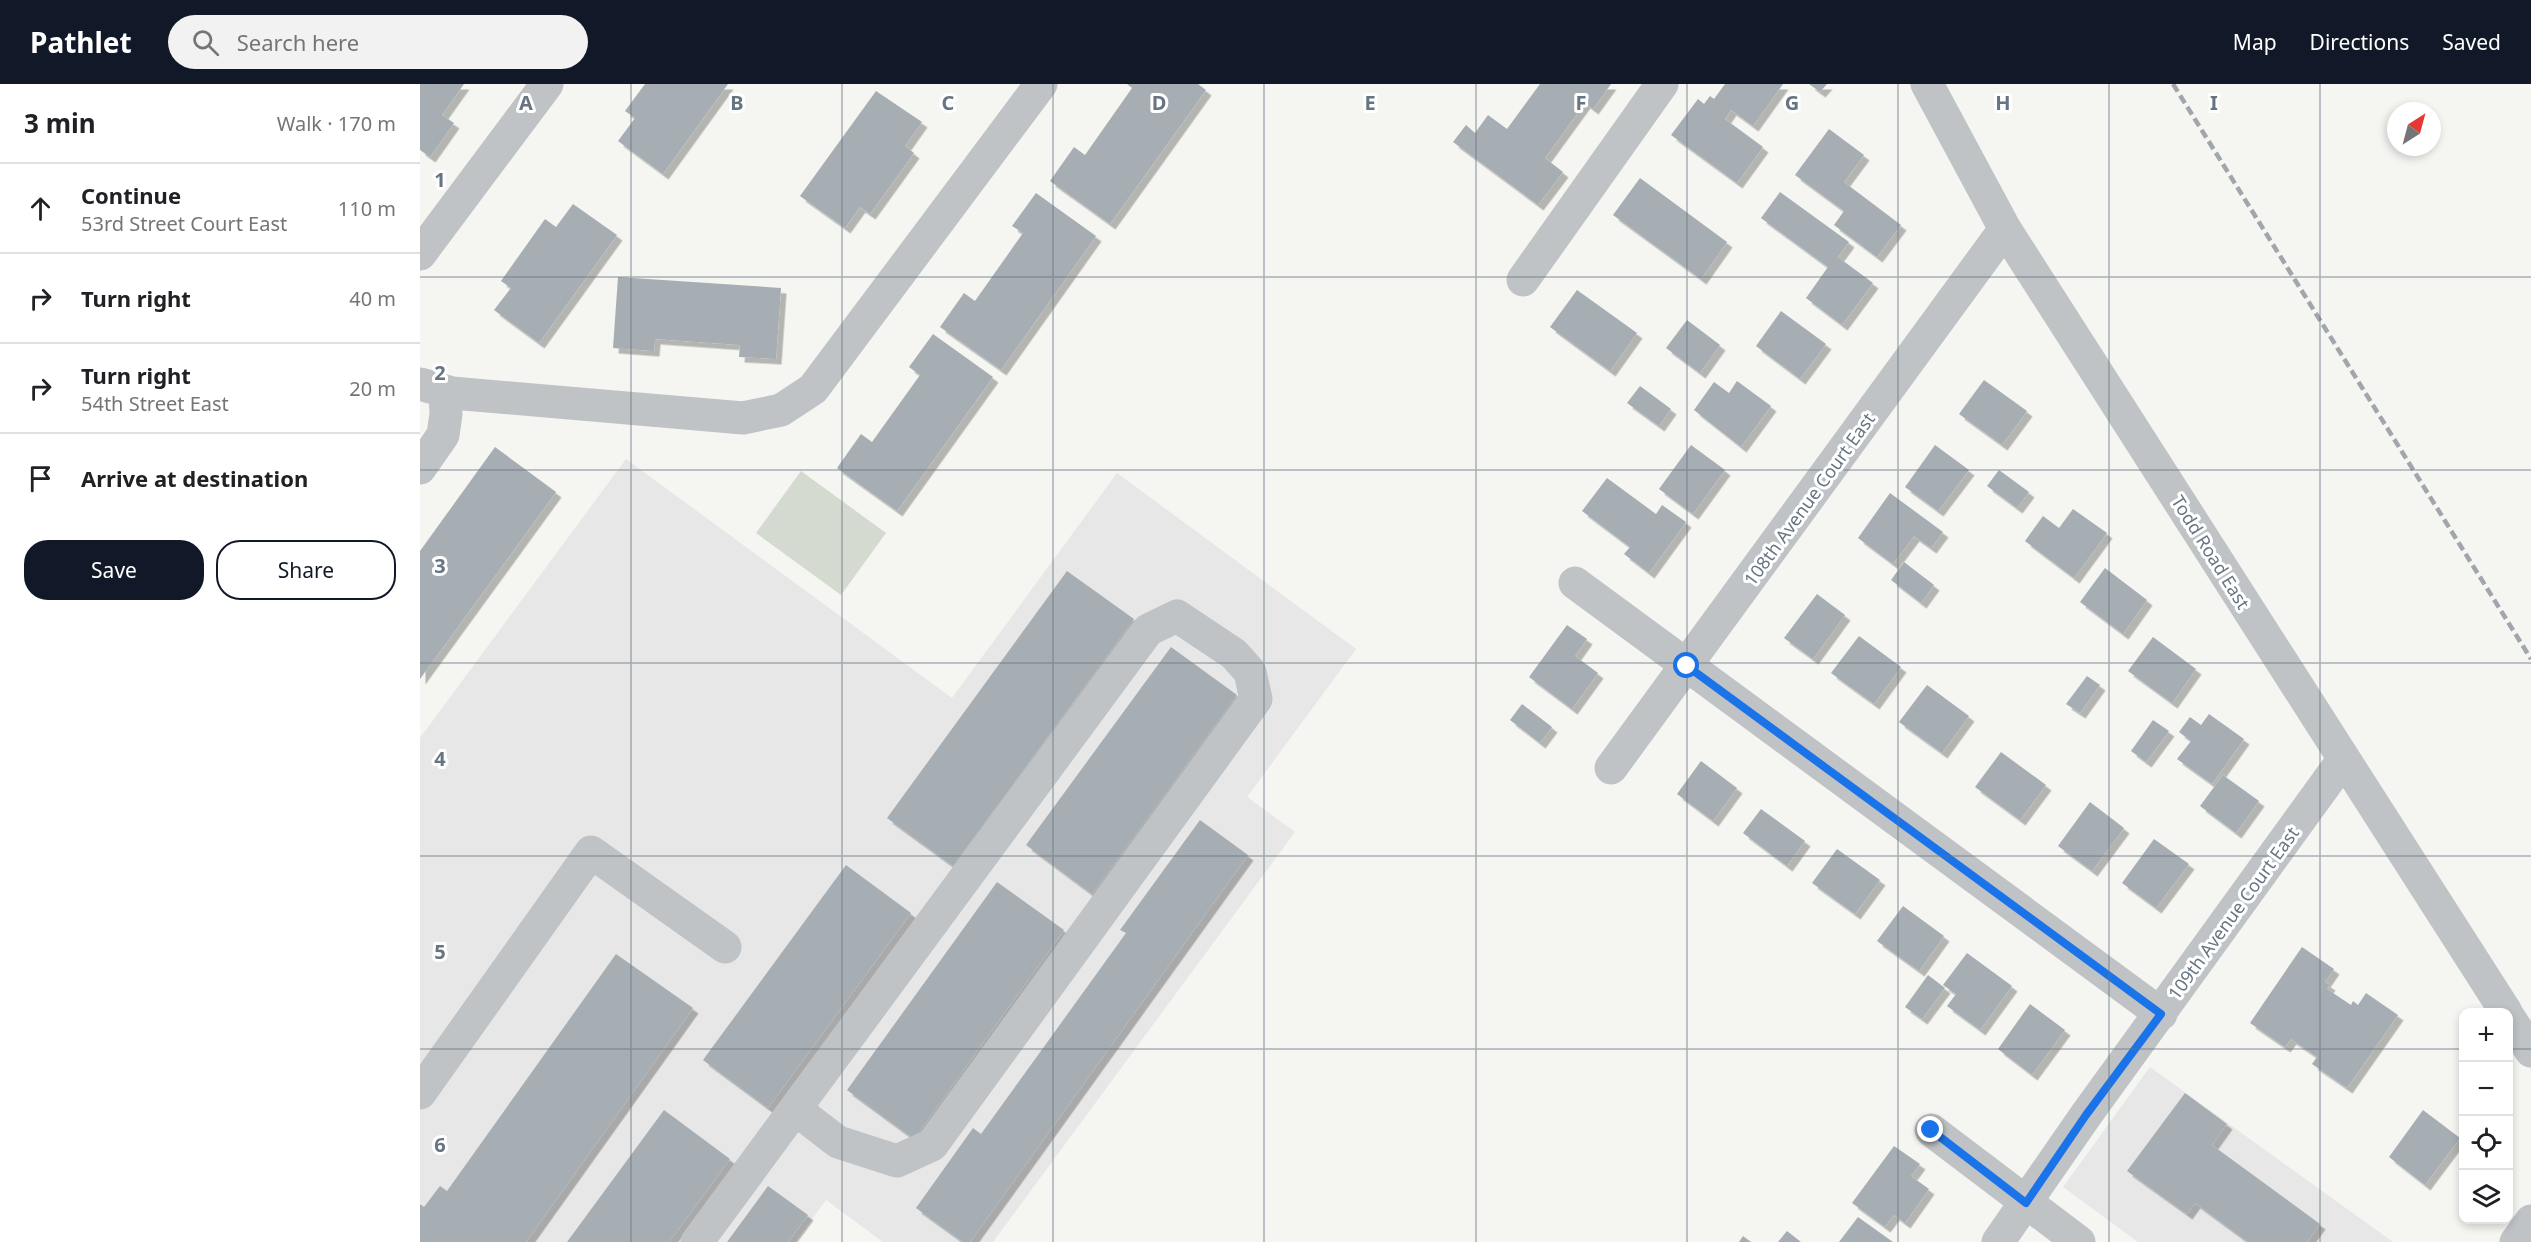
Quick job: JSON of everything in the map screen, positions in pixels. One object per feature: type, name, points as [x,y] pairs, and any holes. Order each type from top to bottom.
[{"type":"street","points":[[420,254],[547,84]]},
{"type":"street","points":[[433,388],[742,418],[781,410],[813,389],[826,374],[1041,84]]},
{"type":"street","points":[[1524,280],[1662,84]]},
{"type":"street","name":"Todd Road East","points":[[1927,84],[2005,229],[2503,1008]]},
{"type":"street","name":"108th Avenue Court East","points":[[1611,768],[2005,229]]},
{"type":"street","points":[[420,468],[444,435],[446,414],[433,388]]},
{"type":"street","points":[[1575,583],[2161,1014]]},
{"type":"street","points":[[697,1242],[795,1109],[1149,630],[1177,616],[1234,654],[1250,672],[1256,699],[932,1145],[897,1161],[838,1142],[795,1109]]},
{"type":"street","name":"109th Avenue Court East","points":[[1998,1242],[2086,1115],[2343,760]]},
{"type":"street","points":[[420,1093],[591,852],[725,947]]},
{"type":"street","name":"Todd Road East","points":[[2513,1023],[2531,1051]]},
{"type":"street","points":[[1931,1130],[2079,1242]]},
{"type":"street","points":[[2516,1242],[2531,1221]]},
{"type":"shaded area","points":[[626,459],[952,698],[1117,473],[1356,649],[1247,797],[1295,832],[993,1242],[883,1242],[826,1200],[795,1242],[420,1242],[420,738]]},
{"type":"shaded area","points":[[801,471],[886,533],[841,595],[756,533]]},
{"type":"shaded area","points":[[2150,1067],[2393,1242],[2138,1242],[2063,1187]]},
{"type":"building","points":[[420,84],[464,84],[442,115],[454,123],[430,157],[420,150]]},
{"type":"building","points":[[645,84],[728,84],[663,174],[618,141],[635,118],[625,111]]},
{"type":"building","points":[[1127,84],[1198,84],[1206,90],[1110,224],[1050,181],[1074,147],[1085,155],[1132,88]]},
{"type":"building","points":[[1540,84],[1611,84],[1593,109],[1585,103],[1545,158],[1563,172],[1538,205],[1453,142],[1466,125],[1475,133],[1488,115],[1507,129]]},
{"type":"building","points":[[1725,84],[1783,84],[1753,126],[1731,110],[1725,119],[1763,147],[1737,183],[1671,135],[1698,99],[1704,104],[1710,96],[1714,99]]},
{"type":"building","points":[[1809,84],[1827,84],[1820,92]]},
{"type":"building","points":[[876,91],[922,122],[905,146],[914,153],[870,214],[860,207],[845,228],[800,196]]},
{"type":"building","points":[[1829,129],[1864,155],[1844,182],[1901,225],[1877,257],[1834,225],[1844,211],[1795,175]]},
{"type":"building","points":[[1640,178],[1727,242],[1701,279],[1613,215]]},
{"type":"building","points":[[1780,192],[1849,242],[1838,257],[1873,283],[1842,325],[1806,298],[1828,267],[1761,218]]},
{"type":"building","points":[[1036,193],[1096,236],[1001,370],[940,327],[964,293],[975,301],[1023,233],[1012,226]]},
{"type":"building","points":[[573,204],[617,235],[539,343],[494,310],[511,288],[501,281],[545,219],[556,227]]},
{"type":"building","points":[[618,277],[781,288],[776,359],[739,357],[740,345],[655,339],[654,351],[613,348]]},
{"type":"building","points":[[1577,290],[1637,333],[1610,371],[1550,327]]},
{"type":"building","points":[[1781,311],[1826,344],[1800,379],[1756,346]]},
{"type":"building","points":[[1687,320],[1720,345],[1700,373],[1666,348]]},
{"type":"building","points":[[933,334],[993,377],[897,511],[837,468],[861,434],[872,442],[920,375],[909,367]]},
{"type":"building","points":[[1984,380],[2027,411],[2002,445],[1959,414]]},
{"type":"building","points":[[1737,381],[1771,406],[1741,447],[1694,410],[1714,382],[1729,393]]},
{"type":"building","points":[[1640,386],[1671,409],[1659,426],[1627,403]]},
{"type":"building","points":[[1691,445],[1725,470],[1693,514],[1659,489]]},
{"type":"building","points":[[1935,445],[1969,470],[1938,511],[1905,487]]},
{"type":"building","points":[[495,447],[556,492],[420,679],[420,551]]},
{"type":"building","points":[[1999,470],[2029,492],[2017,508],[1987,486]]},
{"type":"building","points":[[1607,478],[1656,514],[1662,505],[1686,522],[1649,573],[1624,554],[1630,547],[1582,511]]},
{"type":"building","points":[[1890,493],[1943,532],[1931,548],[1914,536],[1893,564],[1858,538]]},
{"type":"building","points":[[2073,509],[2107,533],[2074,578],[2025,541],[2043,516],[2059,528]]},
{"type":"building","points":[[1904,562],[1934,585],[1921,603],[1891,580]]},
{"type":"building","points":[[2105,568],[2147,600],[2123,634],[2080,602]]},
{"type":"building","points":[[1067,571],[1134,619],[953,866],[887,818]]},
{"type":"building","points":[[1817,594],[1845,615],[1813,659],[1784,638]]},
{"type":"building","points":[[1567,625],[1587,639],[1575,656],[1598,673],[1572,709],[1529,677]]},
{"type":"building","points":[[1859,636],[1901,667],[1874,704],[1831,673]]},
{"type":"building","points":[[2153,637],[2196,669],[2172,703],[2128,671]]},
{"type":"building","points":[[1171,647],[1237,695],[1092,894],[1026,845]]},
{"type":"building","points":[[2087,676],[2100,685],[2080,713],[2066,704]]},
{"type":"building","points":[[1927,685],[1969,716],[1942,753],[1899,722]]},
{"type":"building","points":[[1522,704],[1552,727],[1540,743],[1510,720]]},
{"type":"building","points":[[2209,714],[2244,739],[2212,784],[2177,759],[2191,741],[2179,732],[2190,717],[2201,725]]},
{"type":"building","points":[[2153,720],[2169,731],[2146,762],[2131,751]]},
{"type":"building","points":[[2001,752],[2046,785],[2020,820],[1975,787]]},
{"type":"building","points":[[1701,761],[1737,788],[1713,821],[1677,794]]},
{"type":"building","points":[[2223,775],[2259,801],[2236,833],[2200,806]]},
{"type":"building","points":[[2090,802],[2124,828],[2092,871],[2058,846]]},
{"type":"building","points":[[1761,809],[1805,841],[1787,866],[1743,833]]},
{"type":"building","points":[[1200,820],[1248,855],[970,1242],[963,1242],[916,1208],[973,1128],[981,1134],[1126,933],[1120,930]]},
{"type":"building","points":[[2154,839],[2189,864],[2156,908],[2122,883]]},
{"type":"building","points":[[1837,849],[1880,880],[1855,914],[1812,883]]},
{"type":"building","points":[[846,865],[911,913],[768,1108],[703,1060]]},
{"type":"building","points":[[997,882],[1064,930],[914,1139],[847,1090]]},
{"type":"building","points":[[1903,906],[1944,936],[1919,971],[1877,941]]},
{"type":"building","points":[[2302,947],[2334,969],[2325,982],[2330,985],[2327,989],[2351,1005],[2353,1001],[2358,1005],[2366,993],[2398,1015],[2347,1088],[2312,1064],[2317,1057],[2291,1039],[2285,1047],[2250,1023]]},
{"type":"building","points":[[1967,953],[2012,986],[1980,1030],[1947,1006],[1956,994],[1943,985]]},
{"type":"building","points":[[616,954],[693,1008],[526,1242],[420,1242],[420,1204],[424,1207],[440,1186],[447,1191]]},
{"type":"building","points":[[1928,975],[1945,988],[1922,1019],[1905,1007]]},
{"type":"building","points":[[2030,1004],[2065,1030],[2032,1075],[1998,1049]]},
{"type":"building","points":[[2185,1093],[2227,1124],[2212,1145],[2320,1224],[2307,1242],[2248,1242],[2195,1203],[2187,1214],[2127,1171]]},
{"type":"building","points":[[664,1110],[730,1159],[669,1242],[567,1242]]},
{"type":"building","points":[[2423,1110],[2459,1137],[2425,1185],[2389,1157]]},
{"type":"building","points":[[1894,1146],[1920,1164],[1911,1176],[1929,1189],[1905,1223],[1894,1215],[1885,1227],[1852,1203]]},
{"type":"building","points":[[768,1186],[808,1215],[788,1242],[727,1242]]},
{"type":"building","points":[[1858,1217],[1893,1242],[1839,1242]]},
{"type":"building","points":[[1787,1231],[1801,1242],[1778,1242]]},
{"type":"building","points":[[1743,1236],[1751,1242],[1739,1242]]},
{"type":"railway","points":[[2173,84],[2531,659]]},
{"type":"route","points":[[1687,666],[2161,1014],[2086,1115],[2026,1203],[1931,1130]]}]
